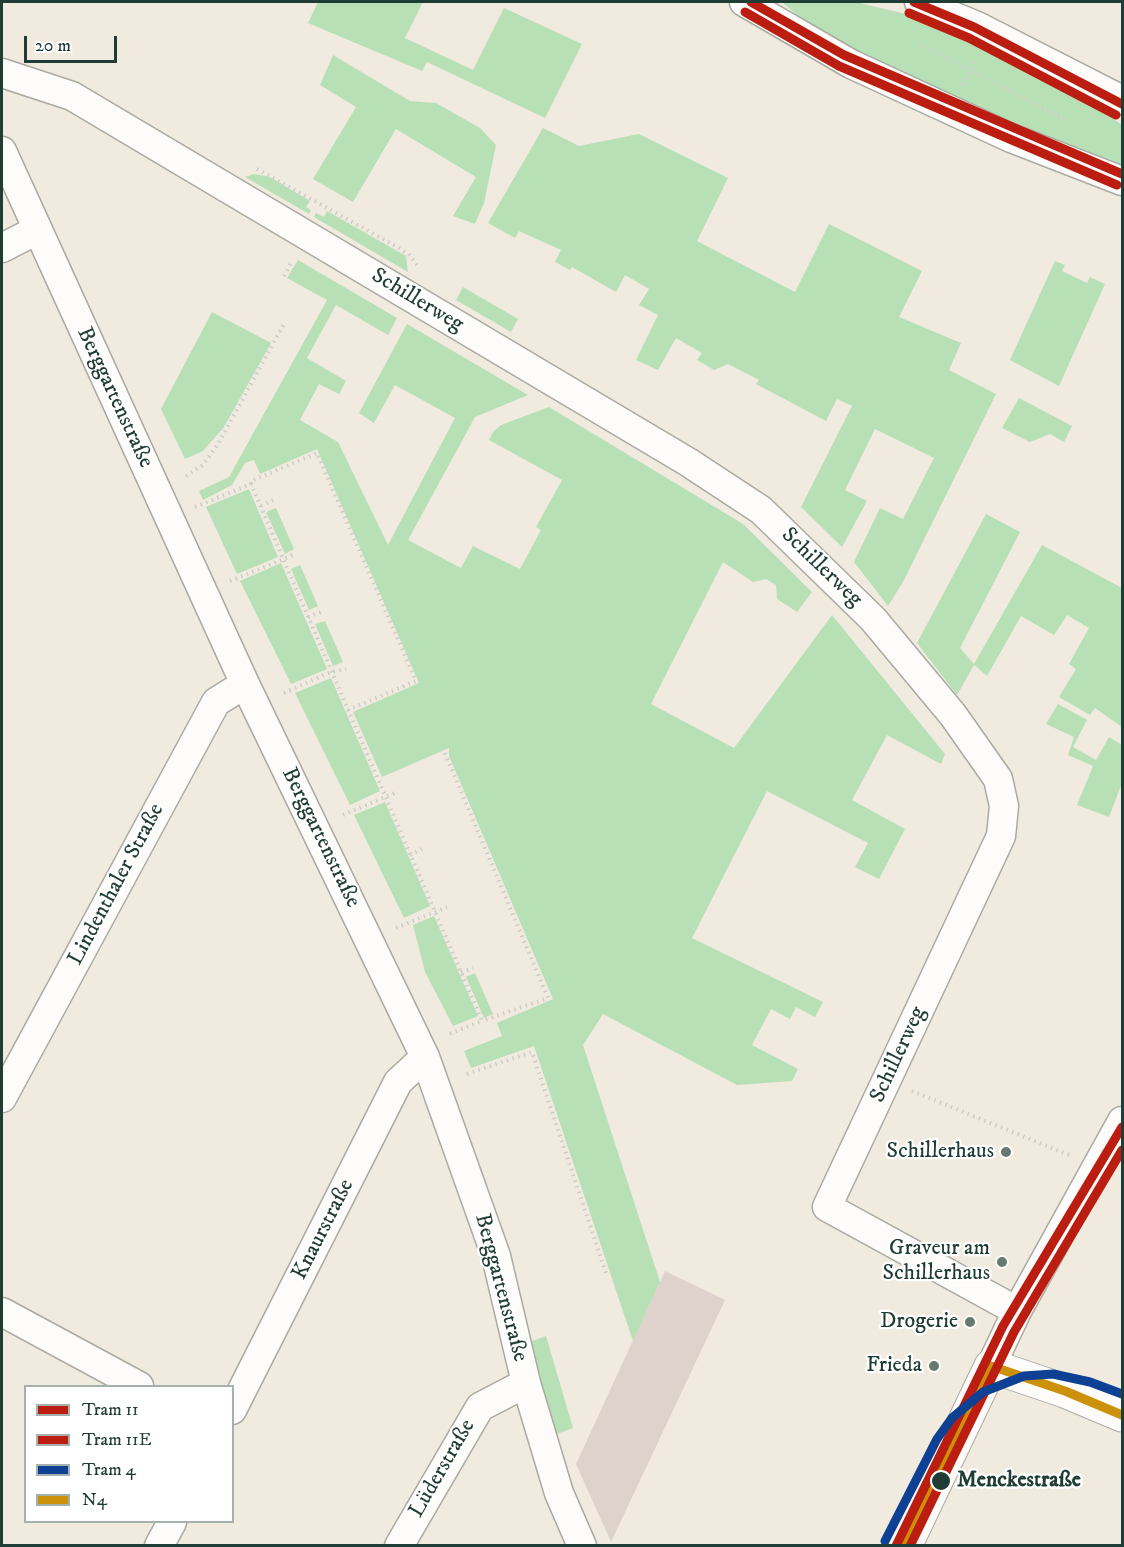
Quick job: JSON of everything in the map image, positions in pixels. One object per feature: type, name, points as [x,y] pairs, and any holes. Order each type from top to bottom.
[{"type":"main road","points":[[905,1545],[991,1366],[1065,1391],[1122,1414]]},
{"type":"street","points":[[744,2],[861,69],[1011,138],[1122,181]]},
{"type":"street","points":[[919,2],[978,26],[1122,100]]},
{"type":"street","name":"Schillerweg","points":[[2,74],[72,96],[688,462],[761,510],[873,619],[953,715],[998,779],[1004,806],[1001,836],[827,1207],[1017,1311]]},
{"type":"street","name":"Berggartenstraße","points":[[2,151],[245,684],[425,1057],[496,1256],[526,1383],[559,1493],[582,1545]]},
{"type":"street","points":[[2,248],[37,230]]},
{"type":"street","name":"Lindenthaler Straße","points":[[2,1098],[216,702],[245,684]]},
{"type":"street","name":"Knaurstraße","points":[[234,1406],[398,1082],[425,1057]]},
{"type":"street","points":[[991,1366],[1017,1311],[1122,1121]]},
{"type":"street","points":[[2,1312],[137,1385]]},
{"type":"street","name":"Lüderstraße","points":[[399,1545],[480,1407],[526,1383]]},
{"type":"street","points":[[159,1545],[171,1523]]},
{"type":"path","points":[[919,44],[1067,120]]},
{"type":"path","points":[[961,90],[980,54]]},
{"type":"path","points":[[250,169],[269,172],[395,243],[410,255],[418,270]]},
{"type":"path","points":[[284,276],[295,257]]},
{"type":"path","points":[[186,476],[203,465],[218,444],[285,321]]},
{"type":"path","points":[[195,507],[317,453],[416,681],[348,710]]},
{"type":"path","points":[[251,484],[482,1021]]},
{"type":"path","points":[[261,506],[273,500]]},
{"type":"path","points":[[230,581],[296,554]]},
{"type":"path","points":[[308,617],[321,612]]},
{"type":"path","points":[[284,693],[331,672],[346,669]]},
{"type":"path","points":[[445,753],[548,998],[449,1034]]},
{"type":"path","points":[[343,815],[398,792]]},
{"type":"path","points":[[410,855],[422,849]]},
{"type":"path","points":[[396,928],[447,907]]},
{"type":"path","points":[[461,972],[473,968]]},
{"type":"path","points":[[467,1074],[532,1052],[607,1276]]},
{"type":"path","points":[[887,1080],[1096,1169]]},
{"type":"shaded area","points":[[665,1271],[725,1300],[611,1542],[576,1464]]},
{"type":"green space","points":[[318,2],[423,2],[405,38],[473,70],[504,8],[582,44],[545,118],[427,62],[422,71],[308,23]]},
{"type":"green space","points":[[782,2],[856,2],[938,22],[1074,91],[1122,125],[1122,167],[977,109],[812,28]]},
{"type":"green space","points":[[333,55],[410,101],[436,103],[480,128],[496,145],[484,203],[475,224],[453,216],[476,177],[396,129],[353,202],[313,179],[356,107],[320,85]]},
{"type":"green space","points":[[543,128],[579,146],[639,134],[728,178],[697,241],[795,292],[829,224],[922,271],[899,317],[961,343],[949,370],[996,394],[903,582],[888,606],[854,562],[880,508],[903,519],[934,458],[875,429],[845,490],[867,501],[842,547],[801,507],[852,406],[837,399],[826,421],[756,384],[759,380],[728,364],[714,370],[697,360],[702,353],[676,338],[658,370],[636,360],[658,315],[639,305],[649,289],[625,275],[616,292],[572,267],[570,270],[555,262],[561,250],[519,231],[515,238],[488,223]]},
{"type":"green space","points":[[254,174],[270,177],[310,201],[306,207],[311,210],[309,214],[245,177]]},
{"type":"green space","points":[[327,211],[406,256],[408,272],[314,217],[316,213],[324,217]]},
{"type":"green space","points":[[298,260],[397,318],[388,335],[336,305],[307,358],[346,381],[339,394],[319,384],[300,420],[338,442],[388,545],[455,418],[395,385],[374,423],[359,413],[407,324],[528,395],[475,417],[408,540],[461,568],[473,546],[520,569],[541,530],[536,527],[562,480],[489,440],[493,432],[501,425],[549,407],[743,524],[812,592],[797,612],[777,599],[776,585],[766,579],[753,582],[723,562],[651,704],[734,748],[832,615],[945,754],[941,764],[887,735],[852,800],[905,829],[879,879],[855,867],[868,843],[767,791],[692,938],[823,1002],[815,1017],[796,1007],[790,1019],[771,1009],[752,1045],[798,1069],[792,1081],[737,1085],[603,1014],[583,1045],[660,1282],[633,1341],[534,1046],[471,1068],[464,1051],[502,1036],[497,1023],[553,999],[449,756],[449,748],[382,777],[353,712],[419,683],[317,449],[260,474],[254,460],[245,463],[232,485],[203,500],[199,491],[229,477],[327,300],[287,278]]},
{"type":"green space","points":[[1055,261],[1065,265],[1062,271],[1087,283],[1090,277],[1105,284],[1059,386],[1010,360]]},
{"type":"green space","points":[[463,287],[518,319],[511,332],[456,300]]},
{"type":"green space","points":[[212,312],[271,343],[224,427],[203,451],[185,459],[161,409]]},
{"type":"green space","points":[[1019,398],[1072,426],[1064,442],[1050,434],[1030,442],[1002,428]]},
{"type":"green space","points":[[249,489],[278,557],[237,574],[206,507]]},
{"type":"green space","points":[[276,508],[294,549],[285,554],[266,512]]},
{"type":"green space","points":[[986,514],[1020,532],[960,648],[974,664],[1042,545],[1122,588],[1122,727],[1095,708],[1090,715],[1059,697],[1076,669],[1069,664],[1089,628],[1067,615],[1054,635],[1021,616],[987,676],[974,665],[957,695],[917,643]]},
{"type":"green space","points":[[281,563],[327,669],[291,684],[240,581]]},
{"type":"green space","points":[[300,565],[318,606],[309,610],[291,569]]},
{"type":"green space","points":[[325,621],[343,662],[333,666],[315,624]]},
{"type":"green space","points":[[331,678],[380,791],[350,805],[295,693]]},
{"type":"green space","points":[[1058,704],[1087,720],[1073,747],[1096,760],[1109,737],[1122,745],[1122,783],[1109,817],[1077,805],[1093,766],[1068,755],[1074,737],[1046,724]]},
{"type":"green space","points":[[385,802],[430,906],[404,918],[354,815]]},
{"type":"green space","points":[[434,916],[478,1016],[453,1026],[425,972],[413,925]]},
{"type":"green space","points":[[475,973],[493,1014],[484,1018],[466,977]]},
{"type":"green space","points":[[546,1336],[573,1428],[557,1434],[550,1433],[532,1341]]},
{"type":"tram line","name":"11","points":[[751,2],[844,55],[1122,174]]},
{"type":"tram line","name":"11","points":[[914,2],[974,27],[1122,104]]},
{"type":"tram line","name":"11E","points":[[745,12],[839,66],[1117,185]]},
{"type":"tram line","name":"11E","points":[[909,13],[969,38],[1116,115]]},
{"type":"tram line","name":"11","points":[[896,1546],[1003,1326],[1122,1127]]},
{"type":"tram line","name":"11E","points":[[910,1546],[1014,1332],[1122,1150]]},
{"type":"tram line","name":"4","points":[[885,1541],[937,1439],[952,1418],[983,1392],[1024,1376],[1053,1374],[1090,1382],[1122,1394]]},
{"type":"transit line","name":"N4","points":[[991,1366],[1065,1391],[1122,1415]]},
{"type":"transit line","name":"N4","points":[[905,1546],[991,1366]]},
{"type":"place","name":"Schillerhaus","points":[[1006,1152]]},
{"type":"place","name":"Graveur am Schillerhaus","points":[[1002,1262]]},
{"type":"place","name":"Drogerie","points":[[970,1322]]},
{"type":"place","name":"Frieda","points":[[934,1366]]},
{"type":"place","name":"Menckestraße","points":[[941,1481]]}]
